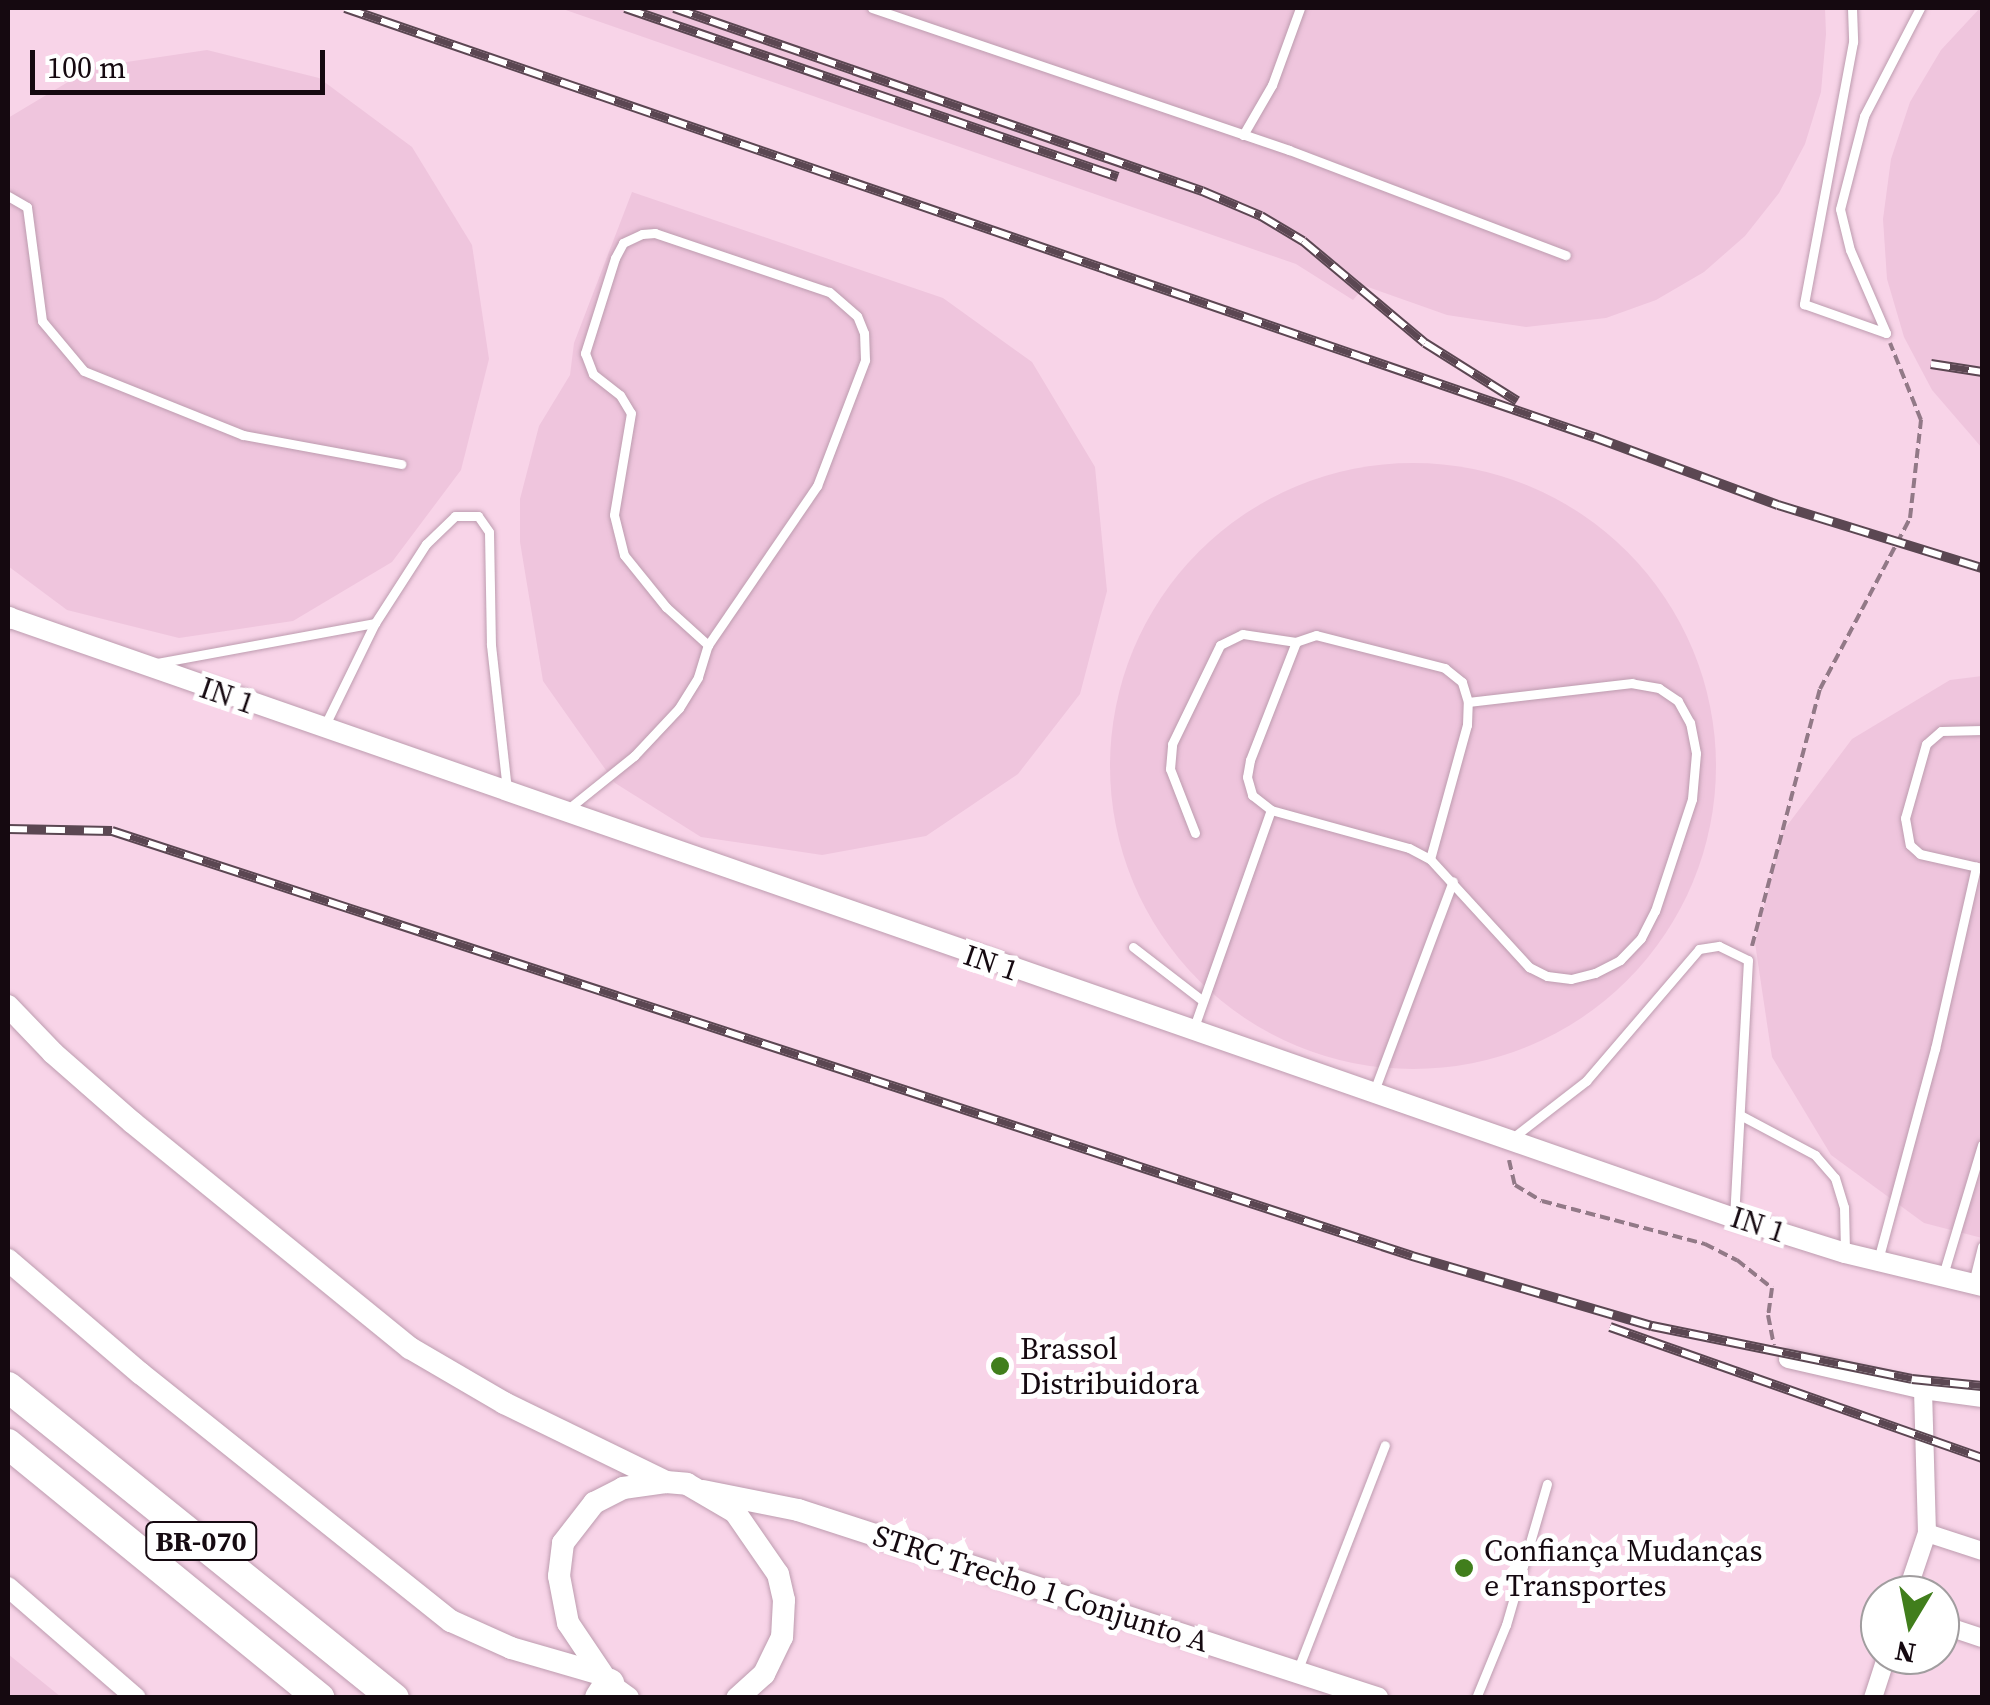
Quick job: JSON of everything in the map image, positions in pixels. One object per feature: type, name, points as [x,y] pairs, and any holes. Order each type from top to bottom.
[{"type":"highway","name":"BR-070","points":[[8,1387],[394,1698]]},
{"type":"highway","name":"BR-070","points":[[8,1444],[319,1698]]},
{"type":"highway","points":[[358,1667],[406,1698]]},
{"type":"main road","points":[[8,1006],[53,1054],[133,1124],[410,1348],[504,1403],[666,1482]]},
{"type":"main road","points":[[8,1260],[140,1373],[452,1620],[609,1688]]},
{"type":"main road","points":[[609,1688],[568,1624],[558,1576],[563,1543],[594,1504],[623,1488],[666,1482]]},
{"type":"main road","name":"STRC Trecho 1 Conjunto A","points":[[666,1482],[798,1510],[1377,1698]]},
{"type":"main road","points":[[703,1491],[735,1512],[756,1536],[778,1574],[784,1600],[782,1637],[764,1674],[737,1698]]},
{"type":"street","name":"IN 1","points":[[8,618],[1734,1218],[1845,1253],[1978,1284]]},
{"type":"street","points":[[1788,1359],[1922,1390],[1982,1398]]},
{"type":"street","points":[[1913,1575],[1927,1533],[1922,1390]]},
{"type":"street","points":[[1927,1533],[1982,1552]]},
{"type":"street","points":[[8,1587],[128,1695]]},
{"type":"lane","points":[[872,8],[1244,135],[1566,254]]},
{"type":"lane","points":[[1244,135],[1272,85],[1300,8]]},
{"type":"lane","points":[[1852,8],[1853,42],[1804,304],[1886,333]]},
{"type":"lane","points":[[1886,333],[1850,250],[1840,209],[1864,116],[1920,8]]},
{"type":"lane","points":[[8,196],[27,208],[42,320],[84,372],[242,435],[401,464]]},
{"type":"lane","points":[[564,813],[634,756],[679,708],[698,677],[708,645],[818,486],[865,360],[864,333],[846,303],[829,292],[655,233],[642,234],[623,243],[615,258],[586,353],[593,374],[620,396],[631,413],[614,515],[624,555],[666,608],[708,645]]},
{"type":"lane","points":[[322,730],[375,623],[441,528],[455,516],[468,514],[487,524],[491,645],[508,794]]},
{"type":"lane","points":[[141,666],[375,623]]},
{"type":"lane","points":[[1196,833],[1170,769],[1172,744],[1220,645],[1242,634],[1296,642],[1316,635],[1446,668],[1462,682],[1468,702],[1467,725],[1430,859]]},
{"type":"lane","points":[[1296,642],[1250,760],[1252,795],[1270,810],[1409,848],[1430,859],[1529,966],[1570,980],[1608,967],[1641,938],[1656,911],[1692,799],[1696,754],[1690,724],[1678,701],[1658,688],[1632,683],[1468,702]]},
{"type":"lane","points":[[1878,1260],[1980,868],[1920,854],[1910,845],[1905,818],[1926,744],[1941,731],[1982,730]]},
{"type":"lane","points":[[1192,1032],[1270,810]]},
{"type":"lane","points":[[1373,1094],[1453,881]]},
{"type":"lane","points":[[1509,1140],[1586,1081],[1699,948],[1719,946],[1748,960],[1734,1218]]},
{"type":"lane","points":[[1133,947],[1204,1001]]},
{"type":"lane","points":[[1742,1116],[1814,1155],[1835,1178],[1844,1207],[1845,1253]]},
{"type":"lane","points":[[1943,1275],[1982,1145]]},
{"type":"lane","points":[[1978,1284],[1982,1246]]},
{"type":"lane","points":[[1296,1672],[1385,1445]]},
{"type":"lane","points":[[1476,1698],[1506,1625],[1547,1484]]},
{"type":"path","points":[[1748,960],[1820,689],[1910,518],[1921,420],[1886,333]]},
{"type":"path","points":[[1509,1140],[1506,1144],[1515,1185],[1542,1200],[1705,1244],[1737,1260],[1772,1288],[1770,1338],[1788,1359]]},
{"type":"shaded area","points":[[560,8],[1825,8],[1826,34],[1821,92],[1805,144],[1779,193],[1745,236],[1704,272],[1656,300],[1606,318],[1526,327],[1447,315],[1365,286],[1353,300],[1296,264]]},
{"type":"shaded area","points":[[1980,8],[1982,448],[1932,390],[1904,337],[1887,279],[1883,219],[1891,159],[1910,102],[1941,50]]},
{"type":"shaded area","points":[[207,50],[319,78],[412,147],[472,245],[489,359],[461,470],[392,562],[293,621],[179,638],[67,610],[8,566],[8,118],[93,67]]},
{"type":"shaded area","points":[[632,192],[943,298],[1032,362],[1095,467],[1107,591],[1080,694],[1018,774],[926,836],[822,855],[701,837],[615,783],[543,681],[520,542],[520,499],[539,426],[570,375],[574,343]]},
{"type":"shaded area","points":[[1413,463],[1472,469],[1529,486],[1581,514],[1627,552],[1665,598],[1693,650],[1710,707],[1716,766],[1710,825],[1693,882],[1665,934],[1627,980],[1581,1018],[1529,1046],[1472,1063],[1413,1069],[1354,1063],[1297,1046],[1245,1018],[1199,980],[1161,934],[1133,882],[1116,825],[1110,766],[1116,707],[1133,650],[1161,598],[1199,552],[1245,514],[1297,486],[1354,469]]},
{"type":"shaded area","points":[[1982,676],[1982,1238],[1924,1223],[1831,1155],[1772,1057],[1755,943],[1783,831],[1852,739],[1950,680]]},
{"type":"shaded area","points":[[8,1654],[61,1697],[8,1697]]},
{"type":"railway","points":[[345,8],[1594,437],[1778,505],[1982,568]]},
{"type":"railway","points":[[625,8],[1118,177]]},
{"type":"railway","points":[[674,8],[1202,191],[1261,216],[1303,241],[1425,343],[1517,401]]},
{"type":"railway","points":[[1931,364],[1982,372]]},
{"type":"railway","points":[[8,829],[112,831],[1412,1256],[1652,1326],[1912,1379],[1982,1386]]},
{"type":"railway","points":[[1610,1327],[1982,1458]]},
{"type":"place","name":"Brassol Distribuidora","points":[[1000,1366]]},
{"type":"place","name":"Confiança Mudanças e Transportes","points":[[1464,1568]]}]
